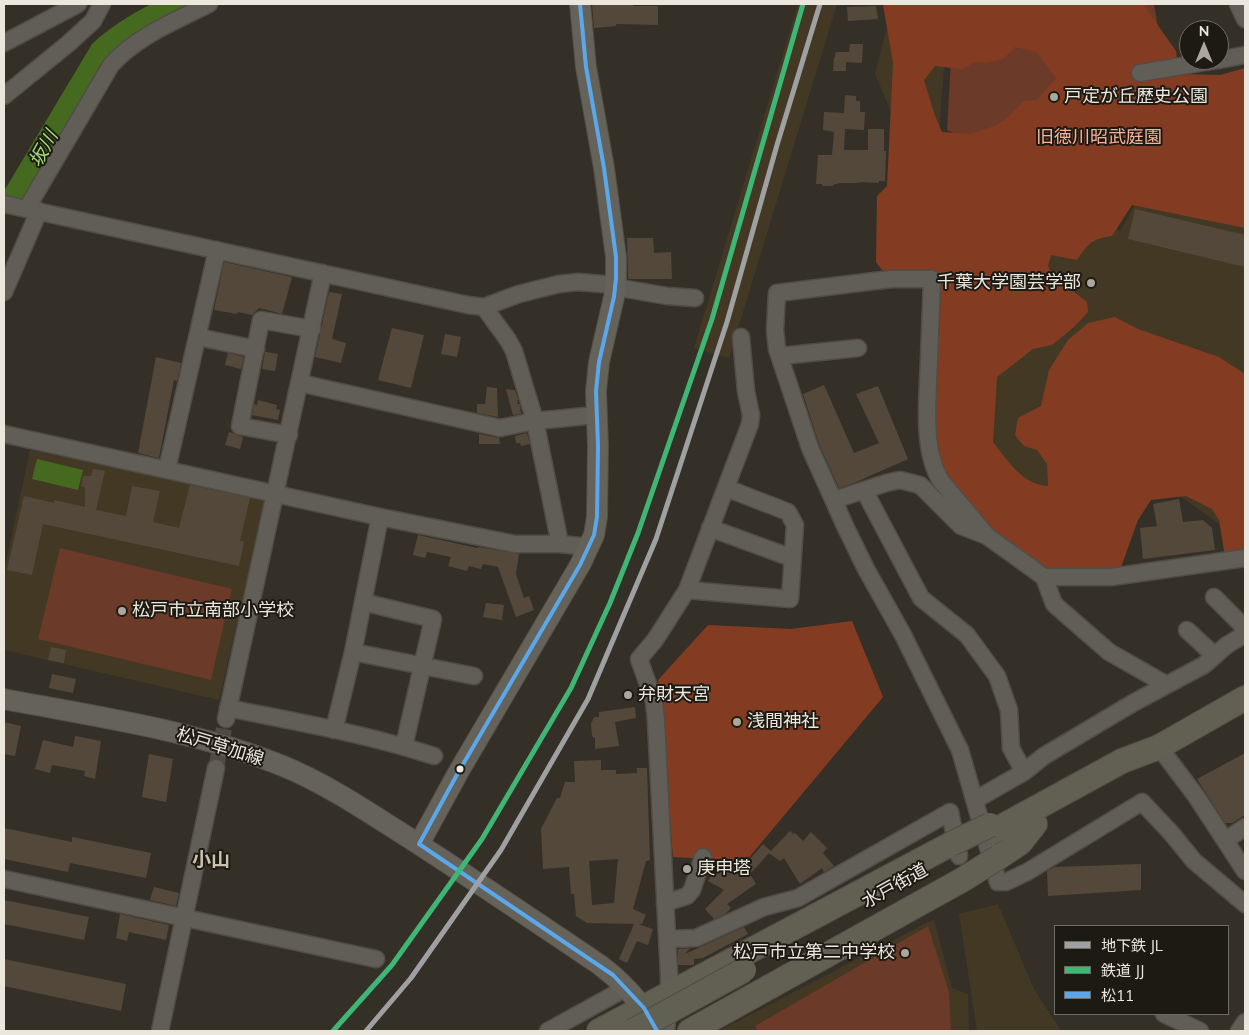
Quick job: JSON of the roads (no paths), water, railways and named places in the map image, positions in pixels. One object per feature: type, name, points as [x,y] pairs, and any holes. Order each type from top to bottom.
[{"type":"highway","points":[[600,1031],[669,995],[957,860],[1032,818],[1126,772],[1158,747],[1245,698]]},
{"type":"highway","points":[[690,1031],[957,860],[994,840],[1020,843],[1032,818]]},
{"type":"highway","name":"水戸街道","points":[[634,1031],[748,976],[957,860]]},
{"type":"highway","name":"水戸街道","points":[[662,1031],[748,976]]},
{"type":"main road","points":[[419,844],[459,770],[590,547],[594,535],[598,500],[597,377],[616,286],[616,258],[604,168],[586,67],[580,4]]},
{"type":"main road","name":"松戸草加線","points":[[4,699],[173,732],[246,752],[285,767],[316,782],[355,804],[447,862],[600,965],[626,988],[644,1008],[657,1031]]},
{"type":"street","points":[[4,44],[78,4]]},
{"type":"street","points":[[4,96],[93,21],[102,4]]},
{"type":"street","points":[[4,292],[33,210],[111,65],[134,43],[209,4]]},
{"type":"street","points":[[1238,4],[1245,19]]},
{"type":"street","points":[[1229,58],[1245,55]]},
{"type":"street","points":[[1140,73],[1179,66]]},
{"type":"street","points":[[4,204],[468,305],[484,307],[519,294],[558,284],[578,282],[616,286],[667,296],[695,298]]},
{"type":"street","points":[[167,469],[217,250]]},
{"type":"street","points":[[323,273],[227,713],[334,730],[404,746],[434,756]]},
{"type":"street","points":[[1167,685],[1109,652],[1054,604],[1044,577],[987,536],[941,481],[930,455],[928,423],[932,279],[892,279],[777,293],[775,330],[777,349],[810,448],[862,561],[903,635],[960,750],[998,882],[1006,882],[1026,872],[1142,802],[1194,861],[1245,904]]},
{"type":"street","points":[[484,307],[508,340],[514,352],[534,421],[560,544]]},
{"type":"street","points":[[289,435],[240,426],[261,320],[312,329]]},
{"type":"street","points":[[198,337],[256,349]]},
{"type":"street","points":[[666,1031],[669,995],[667,940],[654,701],[636,653],[655,640],[687,590],[750,424],[750,415],[742,382],[742,337]]},
{"type":"street","points":[[780,356],[858,348]]},
{"type":"street","points":[[300,383],[500,428],[534,421],[596,416]]},
{"type":"street","points":[[4,434],[380,517],[515,544],[560,544],[590,547]]},
{"type":"street","points":[[834,500],[900,480],[920,486],[961,526],[987,536]]},
{"type":"street","points":[[687,590],[790,599],[795,525],[788,512],[726,488]]},
{"type":"street","points":[[864,490],[921,598],[967,635],[997,676],[1008,710],[1011,748],[1024,772]]},
{"type":"street","points":[[334,730],[353,652],[380,517]]},
{"type":"street","points":[[710,528],[792,558]]},
{"type":"street","points":[[1044,577],[1110,577],[1245,558]]},
{"type":"street","points":[[1214,597],[1245,628]]},
{"type":"street","points":[[363,602],[433,619],[404,746]]},
{"type":"street","points":[[1187,630],[1214,655]]},
{"type":"street","points":[[975,800],[1024,772],[1044,756],[1204,664],[1245,634]]},
{"type":"street","points":[[353,652],[474,676]]},
{"type":"street","points":[[1158,747],[1226,840],[1245,871]]},
{"type":"street","points":[[160,1031],[216,768]]},
{"type":"street","points":[[667,940],[696,938],[764,907],[798,898],[950,812],[957,860]]},
{"type":"street","points":[[1226,840],[1245,827]]},
{"type":"street","points":[[665,903],[687,896],[692,890],[702,857]]},
{"type":"street","points":[[4,879],[376,959]]},
{"type":"street","points":[[548,1031],[626,988]]},
{"type":"street","points":[[1166,1015],[1200,1031]]},
{"type":"street","points":[[1239,1031],[1245,1022]]},
{"type":"water","name":"坂川","points":[[151,4],[198,4],[140,33],[26,201],[4,209],[4,191],[92,44],[120,22]]},
{"type":"water","points":[[37,459],[83,470],[78,490],[32,479]]},
{"type":"tunnel","points":[[216,768],[226,719]]},
{"type":"metro line","name":"JL","points":[[366,1031],[411,978],[501,850],[588,699],[656,539],[727,322],[777,145],[820,4]]},
{"type":"rail line","name":"JJ","points":[[333,1031],[392,965],[482,839],[571,688],[610,603],[638,533],[712,319],[803,4]]},
{"type":"place","name":"戸定が丘歴史公園","points":[[1054,97]]},
{"type":"place","name":"千葉大学園芸学部","points":[[1091,283]]},
{"type":"place","name":"松戸市立南部小学校","points":[[122,611]]},
{"type":"place","name":"弁財天宮","points":[[628,695]]},
{"type":"place","name":"浅間神社","points":[[737,722]]},
{"type":"place","name":"庚申塔","points":[[687,869]]},
{"type":"place","name":"松戸市立第二中学校","points":[[905,953]]},
{"type":"district","name":"小山","points":[[211,860]]},
{"type":"park label","name":"旧徳川昭武庭園","points":[[1099,138]]}]
